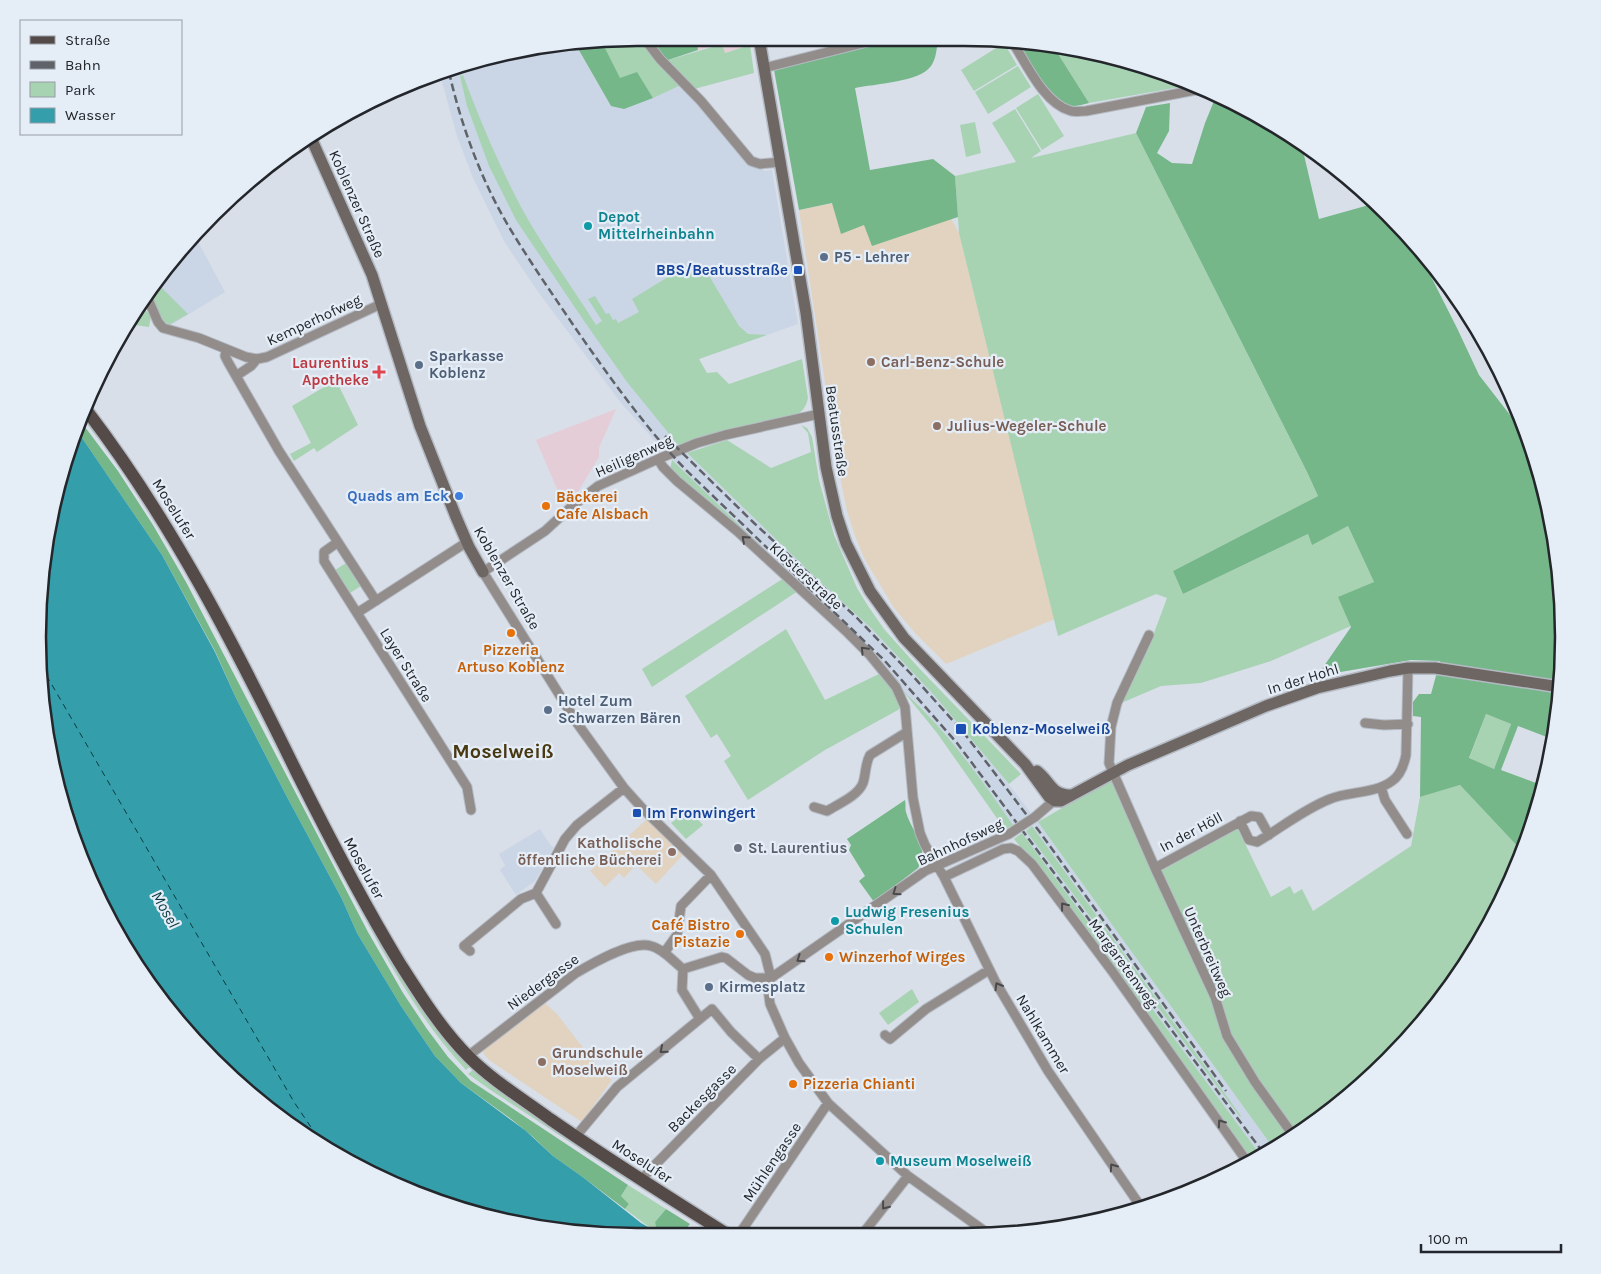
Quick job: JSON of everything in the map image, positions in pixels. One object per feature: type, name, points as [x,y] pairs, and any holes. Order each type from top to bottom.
[{"type":"main road","name":"Moselufer","points":[[90,415],[118,452],[184,555],[222,624],[332,844],[426,1006],[468,1056],[491,1076],[576,1136],[717,1228]]},
{"type":"street","points":[[650,46],[660,59],[701,101],[751,161],[760,164],[781,162]]},
{"type":"street","name":"Beatusstraße","points":[[760,46],[806,313],[826,467],[837,516],[855,564],[870,591],[904,638],[1026,764],[1047,795],[1055,796]]},
{"type":"street","points":[[764,68],[851,46]]},
{"type":"street","points":[[1018,49],[1045,93],[1057,105],[1072,112],[1190,91]]},
{"type":"street","name":"Koblenzer Straße","points":[[313,143],[372,275],[420,426],[467,542],[483,572],[577,723],[624,788],[711,875],[765,954],[771,978],[768,989],[769,1001],[785,1038],[799,1063],[828,1103],[908,1176],[979,1227]]},
{"type":"street","name":"Kemperhofweg","points":[[150,303],[158,322],[163,328],[199,338],[246,357],[257,359],[275,354],[381,304]]},
{"type":"street","points":[[226,349],[226,358],[279,451],[376,601]]},
{"type":"street","name":"Kemperhofweg","points":[[236,376],[252,366],[257,359]]},
{"type":"street","name":"Heiligenweg","points":[[483,572],[545,531],[598,486],[658,458],[724,435],[819,414]]},
{"type":"street","name":"Klosterstraße","points":[[658,458],[665,470],[737,531],[848,633],[869,654],[896,687],[905,706],[913,798],[920,832],[924,845],[937,866]]},
{"type":"street","name":"Layer Straße","points":[[338,542],[324,552],[323,558],[467,787],[471,810]]},
{"type":"street","points":[[357,613],[467,542]]},
{"type":"street","name":"Unterbreitweg","points":[[1149,635],[1117,703],[1112,719],[1109,762],[1155,868],[1215,997],[1227,1036],[1255,1082],[1289,1130]]},
{"type":"street","name":"In der Hohl","points":[[1055,796],[1061,801],[1112,772],[1266,706],[1317,688],[1390,671],[1408,668],[1435,668],[1552,686]]},
{"type":"street","name":"In der Höll","points":[[1240,821],[1252,841],[1257,842],[1328,800],[1381,787],[1391,782],[1402,769],[1406,755],[1408,668]]},
{"type":"street","points":[[1365,722],[1384,725],[1408,724]]},
{"type":"street","points":[[814,807],[827,811],[858,790],[862,784],[864,771],[870,755],[907,732]]},
{"type":"street","points":[[1381,787],[1386,800],[1407,834]]},
{"type":"street","points":[[470,951],[464,946],[522,898],[536,893],[565,839],[577,825],[624,788]]},
{"type":"street","name":"Bahnhofsweg","points":[[771,978],[925,871],[1009,834],[1035,818],[1055,796]]},
{"type":"street","name":"In der Höll","points":[[1155,868],[1251,816],[1259,817],[1269,835]]},
{"type":"street","name":"Margaretenweg","points":[[944,877],[1003,849],[1014,848],[1022,854],[1041,876],[1112,970],[1244,1157]]},
{"type":"street","name":"Nahlkammer","points":[[937,866],[989,970],[1052,1078],[1137,1201]]},
{"type":"street","points":[[683,969],[664,953],[678,935],[681,906],[711,875]]},
{"type":"street","points":[[536,893],[556,924]]},
{"type":"street","name":"Niedergasse","points":[[468,1056],[576,973],[591,964],[638,945],[653,946],[664,953]]},
{"type":"street","points":[[683,969],[722,957],[748,975],[755,978],[771,978]]},
{"type":"street","points":[[683,969],[682,990],[700,1019]]},
{"type":"street","points":[[886,1035],[890,1039],[926,1009],[989,970]]},
{"type":"street","points":[[576,1136],[617,1087],[712,1009],[731,1032],[759,1059]]},
{"type":"street","name":"Backesgasse","points":[[642,1180],[759,1059],[785,1038]]},
{"type":"street","name":"Mühlengasse","points":[[743,1228],[828,1103]]},
{"type":"street","points":[[867,1228],[908,1176]]},
{"type":"shaded area","points":[[697,46],[713,46],[698,50]]},
{"type":"shaded area","points":[[722,46],[747,46],[724,53]]},
{"type":"shaded area","points":[[579,50],[611,106],[681,85],[752,165],[765,171],[772,170],[798,324],[699,359],[679,446],[871,628],[934,695],[988,758],[1031,813],[1013,825],[949,739],[920,706],[903,691],[860,640],[703,491],[672,460],[621,403],[539,293],[505,243],[473,178],[457,136],[441,80],[484,66],[560,51]]},
{"type":"shaded area","points":[[932,183],[959,233],[1055,619],[946,664],[916,634],[894,608],[864,558],[855,536],[847,511],[837,462],[799,210]]},
{"type":"shaded area","points":[[198,242],[225,292],[168,327],[152,300],[168,277]]},
{"type":"shaded area","points":[[616,409],[599,448],[599,457],[576,495],[563,503],[536,440]]},
{"type":"shaded area","points":[[647,819],[683,855],[656,884],[636,865],[624,878],[619,873],[605,887],[590,871]]},
{"type":"shaded area","points":[[1038,822],[1269,1142],[1257,1150],[1022,833],[1026,831],[1240,1117],[1032,826]]},
{"type":"shaded area","points":[[540,829],[551,846],[554,847],[535,881],[516,895],[500,870],[505,865],[499,854]]},
{"type":"shaded area","name":"Grundschule Moselweiß","points":[[545,1003],[557,1014],[598,1067],[612,1080],[582,1122],[489,1060],[483,1053],[484,1047]]},
{"type":"green space","points":[[648,46],[681,85],[653,98],[637,73],[620,79],[605,48]]},
{"type":"green space","points":[[653,46],[697,46],[698,50],[665,61]]},
{"type":"green space","points":[[715,46],[723,46],[725,53],[750,46],[754,73],[694,89],[665,61]]},
{"type":"green space","points":[[868,46],[937,47],[931,66],[917,76],[896,82],[855,88],[870,170],[933,159],[955,176],[958,217],[872,246],[864,225],[841,234],[832,203],[799,210],[774,70]]},
{"type":"green space","points":[[605,48],[620,78],[637,72],[653,98],[624,109],[611,106],[579,50]]},
{"type":"green space","points":[[997,48],[1007,48],[1017,65],[974,91],[961,70]]},
{"type":"green space","points":[[1023,50],[1058,54],[1089,103],[1073,106],[1064,104],[1048,90]]},
{"type":"green space","points":[[1058,54],[1117,66],[1179,87],[1089,103]]},
{"type":"green space","points":[[1018,66],[1031,87],[988,114],[975,92]]},
{"type":"green space","points":[[463,75],[504,173],[520,205],[596,325],[602,321],[588,299],[595,296],[606,314],[609,313],[613,320],[616,319],[618,323],[639,312],[632,299],[686,266],[698,265],[705,269],[739,326],[748,334],[767,335],[699,359],[707,373],[717,372],[729,384],[802,359],[808,398],[802,410],[795,416],[722,431],[679,446],[627,382],[516,220],[489,166],[467,106],[460,76]]},
{"type":"green space","points":[[1038,94],[1064,136],[1042,150],[1016,108]]},
{"type":"green space","points":[[1214,102],[1259,125],[1305,155],[1319,219],[1367,205],[1382,219],[1428,272],[1479,375],[1513,418],[1535,484],[1543,522],[1550,560],[1555,637],[1550,714],[1546,737],[1518,726],[1501,770],[1536,783],[1516,845],[1460,785],[1420,797],[1421,717],[1413,716],[1413,702],[1419,694],[1431,694],[1440,661],[1411,660],[1317,676],[1351,627],[1338,597],[1374,582],[1348,526],[1312,545],[1308,534],[1183,594],[1173,571],[1318,496],[1136,133],[1146,107],[1170,103],[1169,131],[1157,153],[1172,163],[1192,164]],"holes":[[[1486,714],[1511,724],[1494,769],[1469,758]]]},
{"type":"green space","points":[[1015,109],[1041,151],[1031,158],[1136,133],[1318,496],[1173,571],[1183,594],[1308,534],[1312,544],[1348,526],[1374,582],[1351,626],[1271,661],[1201,683],[1161,686],[1119,704],[1154,633],[1167,598],[1156,594],[1058,636],[959,233],[955,176],[1016,162],[992,123]]},
{"type":"green space","points":[[975,122],[981,153],[966,157],[960,125]]},
{"type":"green space","points":[[161,287],[188,314],[167,326],[162,322],[152,300]]},
{"type":"green space","points":[[145,310],[151,316],[149,327],[136,325]]},
{"type":"green space","points":[[336,380],[358,425],[317,452],[314,448],[294,461],[290,454],[311,443],[292,406]]},
{"type":"green space","points":[[88,420],[178,551],[384,946],[412,994],[433,1024],[471,1065],[466,1070],[428,1024],[381,948],[311,818],[206,611],[148,510],[116,462],[87,423]]},
{"type":"green space","points":[[801,425],[807,428],[812,437],[819,480],[834,535],[857,588],[884,629],[1021,774],[1009,784],[934,695],[871,628],[814,576],[687,453],[727,440],[771,468],[811,452],[808,433]]},
{"type":"green space","points":[[85,427],[118,471],[153,525],[186,582],[368,932],[403,993],[427,1029],[448,1057],[471,1081],[628,1185],[621,1196],[629,1204],[625,1209],[553,1156],[511,1119],[461,1083],[435,1056],[401,1006],[357,933],[342,899],[236,698],[215,651],[162,555],[82,437]]},
{"type":"green space","points":[[672,460],[804,587],[670,470]]},
{"type":"green space","points":[[346,563],[361,586],[350,593],[335,570]]},
{"type":"green space","points":[[784,578],[798,591],[652,687],[642,669]]},
{"type":"green space","name":"St. Laurentius","points":[[786,629],[825,700],[881,673],[891,686],[900,708],[825,750],[748,800],[724,761],[731,756],[717,734],[711,738],[685,696]]},
{"type":"green space","points":[[903,691],[934,721],[948,738],[1013,825],[1006,829],[1001,824],[937,733]]},
{"type":"green space","points":[[1486,714],[1511,724],[1494,769],[1469,759]]},
{"type":"green space","points":[[1113,778],[1154,874],[1238,829],[1271,897],[1290,886],[1294,894],[1302,889],[1313,911],[1411,846],[1420,797],[1460,785],[1516,845],[1494,898],[1476,932],[1433,997],[1382,1055],[1354,1081],[1324,1106],[1269,1142],[1038,822]]},
{"type":"green space","points":[[905,800],[908,819],[921,847],[921,861],[918,868],[874,902],[859,881],[865,876],[849,850],[851,845],[847,839]]},
{"type":"green space","points":[[691,808],[694,815],[703,825],[686,839],[671,823]]},
{"type":"green space","points":[[1032,826],[1241,1116],[1240,1117],[1026,831]]},
{"type":"green space","points":[[1022,833],[1257,1150],[1247,1155],[1085,927],[1014,839]]},
{"type":"green space","points":[[912,989],[919,1002],[888,1025],[879,1013]]},
{"type":"green space","points":[[475,1068],[631,1177],[629,1181],[468,1074]]},
{"type":"green space","points":[[628,1185],[666,1209],[655,1222],[656,1228],[650,1228],[625,1209],[629,1204],[621,1196]]},
{"type":"green space","points":[[666,1209],[690,1224],[687,1228],[656,1228],[655,1222]]},
{"type":"water","name":"Mosel","points":[[82,437],[162,555],[215,652],[236,698],[342,899],[357,933],[401,1006],[435,1056],[461,1083],[526,1131],[553,1156],[650,1228],[560,1223],[484,1208],[411,1183],[376,1167],[342,1149],[277,1106],[219,1055],[168,997],[125,932],[91,863],[66,790],[51,714],[46,637],[51,560],[66,484]]},
{"type":"ferry route","points":[[48,678],[294,1102],[313,1131]]},
{"type":"railway","points":[[450,77],[473,152],[499,209],[550,291],[628,402],[686,470],[884,660],[957,743],[1260,1148]]},
{"type":"railway","points":[[665,436],[754,523],[857,618],[964,733],[1039,831],[1226,1091]]},
{"type":"place","name":"Depot Mittelrheinbahn","points":[[588,226]]},
{"type":"place","name":"P5 - Lehrer","points":[[824,257]]},
{"type":"place","name":"BBS/Beatusstraße","points":[[798,270]]},
{"type":"place","name":"Carl-Benz-Schule","points":[[871,362]]},
{"type":"place","name":"Sparkasse Koblenz","points":[[419,365]]},
{"type":"place","name":"Laurentius Apotheke","points":[[379,372]]},
{"type":"place","name":"Julius-Wegeler-Schule","points":[[937,426]]},
{"type":"place","name":"Quads am Eck","points":[[459,496]]},
{"type":"place","name":"Bäckerei Cafe Alsbach","points":[[546,506]]},
{"type":"place","name":"Pizzeria Artuso Koblenz","points":[[511,633]]},
{"type":"place","name":"Hotel Zum Schwarzen Bären","points":[[548,710]]},
{"type":"place","name":"Koblenz-Moselweiß","points":[[961,729]]},
{"type":"place","name":"Im Fronwingert","points":[[637,813]]},
{"type":"place","name":"St. Laurentius","points":[[738,848]]},
{"type":"place","name":"Katholische öffentliche Bücherei","points":[[672,852]]},
{"type":"place","name":"Ludwig Fresenius Schulen","points":[[835,921]]},
{"type":"place","name":"Café Bistro Pistazie","points":[[740,934]]},
{"type":"place","name":"Winzerhof Wirges","points":[[829,957]]},
{"type":"place","name":"Kirmesplatz","points":[[709,987]]},
{"type":"place","name":"Grundschule Moselweiß","points":[[542,1062]]},
{"type":"place","name":"Pizzeria Chianti","points":[[793,1084]]},
{"type":"place","name":"Museum Moselweiß","points":[[880,1161]]},
{"type":"district","name":"Moselweiß","points":[[503,751]]}]
